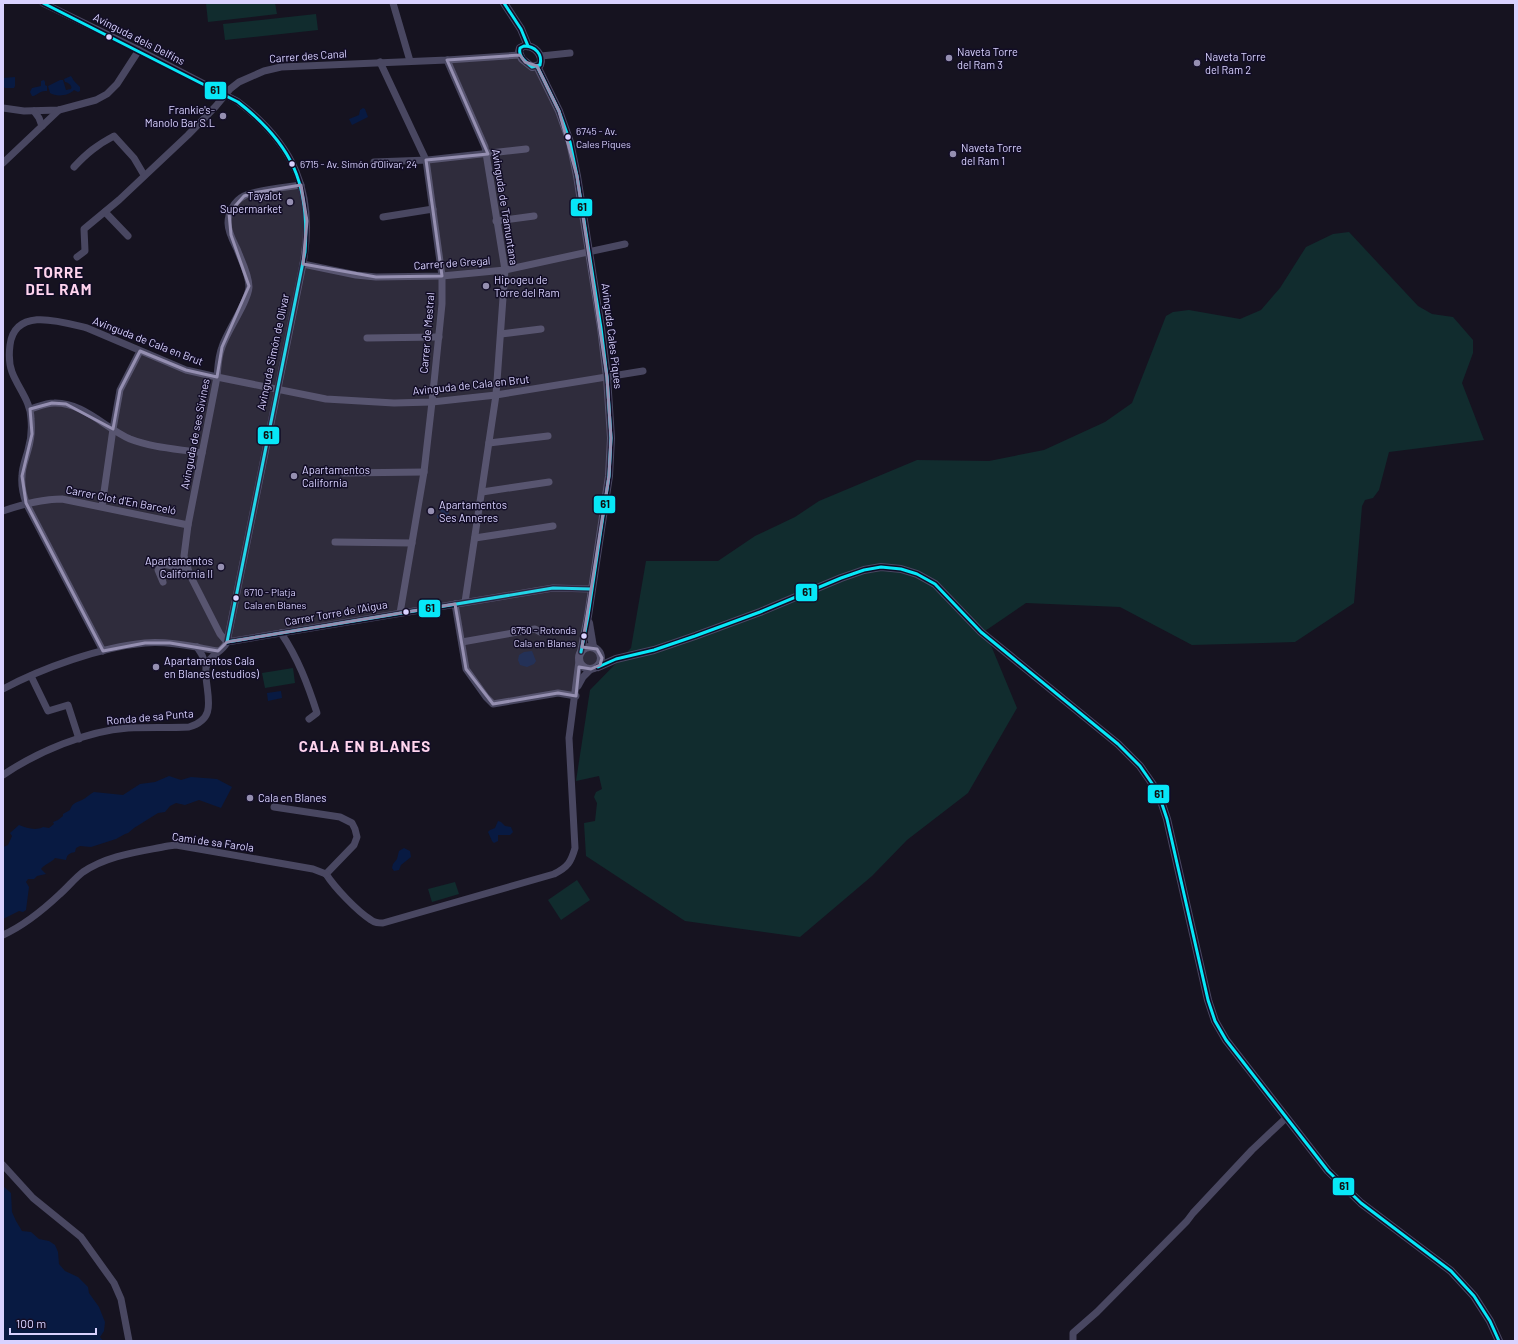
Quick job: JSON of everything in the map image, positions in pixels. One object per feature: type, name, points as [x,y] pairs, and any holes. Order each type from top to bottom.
[{"type":"street","name":"Avinguda dels Delfins","points":[[43,3],[139,50],[224,95]]},
{"type":"street","points":[[393,3],[410,61]]},
{"type":"street","points":[[504,3],[521,29],[528,46]]},
{"type":"street","points":[[528,46],[536,50],[541,56],[541,62],[536,66],[532,66],[525,62],[520,55],[520,48],[528,46]]},
{"type":"street","points":[[3,108],[24,111],[59,110],[96,100],[107,94],[117,84],[139,50]]},
{"type":"street","points":[[541,56],[570,53]]},
{"type":"street","name":"Carrer des Canal","points":[[77,257],[85,250],[84,229],[105,212],[188,135],[230,89],[239,82],[264,70],[281,67],[447,60],[520,55]]},
{"type":"street","name":"Avinguda de Tramuntana","points":[[447,60],[487,154],[496,221],[505,270],[496,395],[465,602]]},
{"type":"street","name":"Carrer de Mestral","points":[[380,62],[426,160],[442,276],[442,304],[439,337],[424,472],[400,613]]},
{"type":"street","name":"Avinguda Cales Piques","points":[[536,66],[559,111],[570,142],[578,176],[607,377],[611,438],[609,476],[588,616],[581,652]]},
{"type":"street","name":"Avinguda Simón de Olivar","points":[[224,95],[237,101],[252,112],[269,130],[290,158],[304,196],[307,221],[307,235],[302,264],[227,642]]},
{"type":"street","points":[[3,163],[59,110]]},
{"type":"street","points":[[34,111],[42,126]]},
{"type":"street","points":[[74,167],[87,153],[114,136],[134,158],[144,176]]},
{"type":"street","points":[[374,162],[426,160],[526,149]]},
{"type":"street","name":"Avinguda de ses Sivines","points":[[227,642],[220,634],[187,569],[184,556],[188,525],[217,377],[219,358],[222,347],[246,297],[249,286],[245,268],[231,235],[228,224],[229,213],[236,203],[244,196],[253,193],[301,185]]},
{"type":"street","points":[[383,218],[433,209]]},
{"type":"street","points":[[105,212],[128,236]]},
{"type":"street","points":[[496,221],[534,216]]},
{"type":"street","name":"Carrer de Gregal","points":[[302,264],[356,275],[376,277],[442,276],[505,270],[625,244]]},
{"type":"street","name":"Avinguda de Cala en Brut","points":[[103,651],[26,503],[22,490],[22,476],[32,434],[32,418],[30,409],[11,370],[9,356],[12,337],[16,329],[24,323],[37,319],[86,328],[186,370],[326,399],[394,403],[432,402],[496,395],[643,371]]},
{"type":"street","points":[[501,334],[541,329]]},
{"type":"street","points":[[367,338],[439,337]]},
{"type":"street","points":[[102,506],[120,390],[140,351]]},
{"type":"street","points":[[30,409],[52,402],[66,404],[94,417],[129,438],[148,445],[202,453]]},
{"type":"street","points":[[489,442],[548,436]]},
{"type":"street","points":[[342,473],[424,472]]},
{"type":"street","points":[[482,492],[549,482]]},
{"type":"street","name":"Carrer Clot d'En Barceló","points":[[3,511],[26,503],[41,500],[62,499],[102,506],[188,525]]},
{"type":"street","points":[[475,538],[553,526]]},
{"type":"street","points":[[335,542],[412,543]]},
{"type":"street","points":[[163,582],[158,570],[163,564],[187,569]]},
{"type":"street","points":[[579,661],[582,666],[594,668],[622,658],[654,650],[760,612],[864,570],[881,567],[901,569],[917,574],[935,584],[981,632],[1118,744],[1140,766],[1158,792],[1167,819],[1208,1000],[1215,1021],[1226,1040],[1333,1176],[1361,1203],[1456,1276],[1474,1296],[1490,1320],[1499,1341]]},
{"type":"street","name":"Carrer Torre de l'Aigua","points":[[227,642],[553,588],[591,589]]},
{"type":"street","points":[[455,604],[466,669],[486,697],[493,704],[558,693],[576,693]]},
{"type":"street","name":"Avinguda Cales Piques","points":[[588,616],[591,640],[596,649]]},
{"type":"street","points":[[462,642],[535,630],[540,632]]},
{"type":"street","points":[[282,633],[308,684],[317,713],[309,719]]},
{"type":"street","points":[[206,666],[210,658],[224,648],[227,642]]},
{"type":"street","points":[[3,689],[65,663],[103,651],[145,643],[170,643],[218,651]]},
{"type":"street","name":"Ronda de sa Punta","points":[[3,775],[38,756],[93,734],[127,728],[175,728],[189,727],[199,724],[206,717],[208,708],[206,666],[197,647]]},
{"type":"street","points":[[274,807],[340,817],[352,823],[357,837],[354,845],[348,853],[326,874],[331,883],[363,914],[375,922],[383,923],[554,874],[565,869],[572,859],[575,848],[569,738],[581,652],[588,647],[596,649],[606,655],[622,658]]},
{"type":"street","points":[[576,693],[584,677],[602,658],[596,649]]},
{"type":"street","points":[[31,676],[48,711],[68,705],[79,739]]},
{"type":"street","name":"Camí de sa Farola","points":[[3,935],[15,929],[43,910],[82,873],[99,863],[118,856],[168,846],[176,845],[313,869],[326,874]]},
{"type":"street","points":[[1073,1341],[1073,1333],[1097,1312],[1187,1221],[1252,1150],[1286,1118]]},
{"type":"street","points":[[3,1166],[32,1198],[81,1237],[114,1283],[121,1299],[129,1341]]},
{"type":"highlighted area","points":[[520,55],[525,62],[537,66],[559,111],[577,176],[607,377],[611,438],[609,476],[582,647],[597,649],[602,658],[600,665],[591,669],[579,667],[576,696],[558,693],[493,704],[466,669],[455,604],[227,642],[218,651],[170,643],[145,643],[103,651],[26,503],[22,476],[32,434],[30,409],[52,403],[66,404],[113,429],[120,390],[140,351],[186,370],[217,377],[222,347],[249,286],[231,235],[229,213],[244,196],[253,193],[301,185],[307,221],[303,264],[376,277],[442,276],[426,160],[488,154],[447,60]]},
{"type":"green space","points":[[206,3],[275,3],[277,14],[208,22]]},
{"type":"green space","points":[[316,14],[318,30],[225,40],[223,24]]},
{"type":"green space","points":[[1349,232],[1418,306],[1432,314],[1453,317],[1473,340],[1473,353],[1462,383],[1484,440],[1389,452],[1379,490],[1373,498],[1365,500],[1362,506],[1354,603],[1295,642],[1192,645],[1120,607],[1026,603],[985,631],[1017,708],[968,793],[907,840],[872,876],[800,937],[685,921],[586,856],[584,823],[595,821],[597,803],[594,797],[596,792],[602,789],[599,776],[576,781],[590,690],[631,648],[646,561],[718,561],[755,536],[795,517],[819,501],[917,460],[989,461],[1044,450],[1105,422],[1132,403],[1166,316],[1173,312],[1189,310],[1240,319],[1261,310],[1280,288],[1306,247],[1333,234]]},
{"type":"green space","points":[[293,668],[295,683],[265,688],[262,673]]},
{"type":"green space","points":[[577,880],[590,900],[561,920],[548,900]]},
{"type":"green space","points":[[455,882],[459,894],[432,902],[428,889]]},
{"type":"water","points":[[71,76],[80,87],[80,91],[78,92],[74,90],[69,94],[62,95],[50,93],[48,86],[60,80],[63,80],[66,90],[71,89],[71,85],[65,82],[64,79]]},
{"type":"water","points":[[15,77],[14,88],[5,88],[3,86],[3,78]]},
{"type":"water","points":[[44,80],[45,85],[47,86],[47,91],[42,91],[32,96],[30,92],[32,88],[41,86],[41,81]]},
{"type":"water","points":[[363,108],[365,109],[368,117],[352,125],[349,119],[359,115],[360,110]]},
{"type":"water","points":[[443,505],[447,506],[449,513],[445,518],[437,518],[437,515],[442,514],[439,509]]},
{"type":"water","points":[[532,651],[536,661],[534,664],[527,667],[520,665],[518,660],[519,655],[524,652]]},
{"type":"water","points":[[281,691],[282,698],[268,701],[267,693]]},
{"type":"water","points":[[169,776],[181,780],[191,777],[217,779],[232,787],[221,808],[199,800],[185,805],[176,803],[170,806],[165,812],[158,813],[128,833],[116,839],[91,847],[80,846],[76,848],[75,852],[68,855],[66,860],[55,858],[41,869],[46,874],[37,876],[34,879],[28,879],[26,882],[29,887],[26,910],[23,912],[19,911],[3,919],[3,847],[8,845],[12,836],[10,833],[19,825],[31,829],[43,827],[49,828],[54,824],[53,822],[58,820],[63,816],[63,814],[70,810],[73,804],[94,792],[123,795],[140,784],[155,782]]},
{"type":"water","points":[[498,821],[505,826],[511,827],[513,832],[510,835],[498,835],[498,841],[494,843],[488,832],[495,828]]},
{"type":"water","points":[[404,848],[410,851],[411,857],[401,865],[399,870],[394,871],[392,868],[393,864],[397,859],[399,851]]},
{"type":"water","points":[[3,1186],[11,1193],[12,1212],[22,1231],[31,1232],[39,1239],[49,1241],[55,1245],[58,1252],[59,1264],[65,1271],[78,1277],[88,1287],[89,1293],[99,1307],[105,1322],[104,1331],[100,1337],[103,1341],[3,1341]]},
{"type":"transit line","name":"61","points":[[43,3],[238,102],[257,118],[284,150],[294,167],[300,186],[306,228],[305,252],[227,642],[553,588],[591,589]]},
{"type":"transit line","name":"61","points":[[504,3],[521,29],[528,46]]},
{"type":"transit line","name":"61","points":[[524,46],[532,47],[537,51],[541,61],[540,65],[532,67],[523,59],[520,54],[520,48],[524,46]]},
{"type":"transit line","name":"61","points":[[537,66],[559,111],[570,142],[577,176],[601,328],[607,377],[611,438],[609,476],[588,616],[581,652]]},
{"type":"transit line","name":"61","points":[[598,667],[616,659],[654,650],[695,636],[760,612],[864,570],[881,567],[901,569],[917,574],[935,584],[981,632],[1118,744],[1140,766],[1158,792],[1167,819],[1208,1000],[1215,1021],[1226,1040],[1328,1171],[1361,1203],[1451,1271],[1474,1296],[1490,1321],[1499,1341]]},
{"type":"place","name":"Naveta Torre del Ram 3","points":[[949,58]]},
{"type":"place","name":"Naveta Torre del Ram 2","points":[[1197,63]]},
{"type":"place","name":"Frankie's- Manolo Bar S.L","points":[[223,116]]},
{"type":"place","name":"6745 - Av. Cales Piques","points":[[568,137]]},
{"type":"place","name":"Naveta Torre del Ram 1","points":[[953,154]]},
{"type":"place","name":"6715 - Av. Simón d'Olivar, 24","points":[[292,164]]},
{"type":"place","name":"Tayalot Supermarket","points":[[290,202]]},
{"type":"place","name":"Hipogeu de Torre del Ram","points":[[486,286]]},
{"type":"place","name":"Apartamentos California","points":[[294,476]]},
{"type":"place","name":"Apartamentos Ses Anneres","points":[[431,511]]},
{"type":"place","name":"Apartamentos California II","points":[[221,567]]},
{"type":"place","name":"6710 - Platja Cala en Blanes","points":[[236,598]]},
{"type":"place","name":"6750 - Rotonda Cala en Blanes","points":[[584,636]]},
{"type":"place","name":"Apartamentos Cala en Blanes (estudios)","points":[[156,667]]},
{"type":"place","name":"Cala en Blanes","points":[[250,798]]},
{"type":"district","name":"TORRE DEL RAM","points":[[59,282]]},
{"type":"district","name":"CALA EN BLANES","points":[[365,747]]}]
